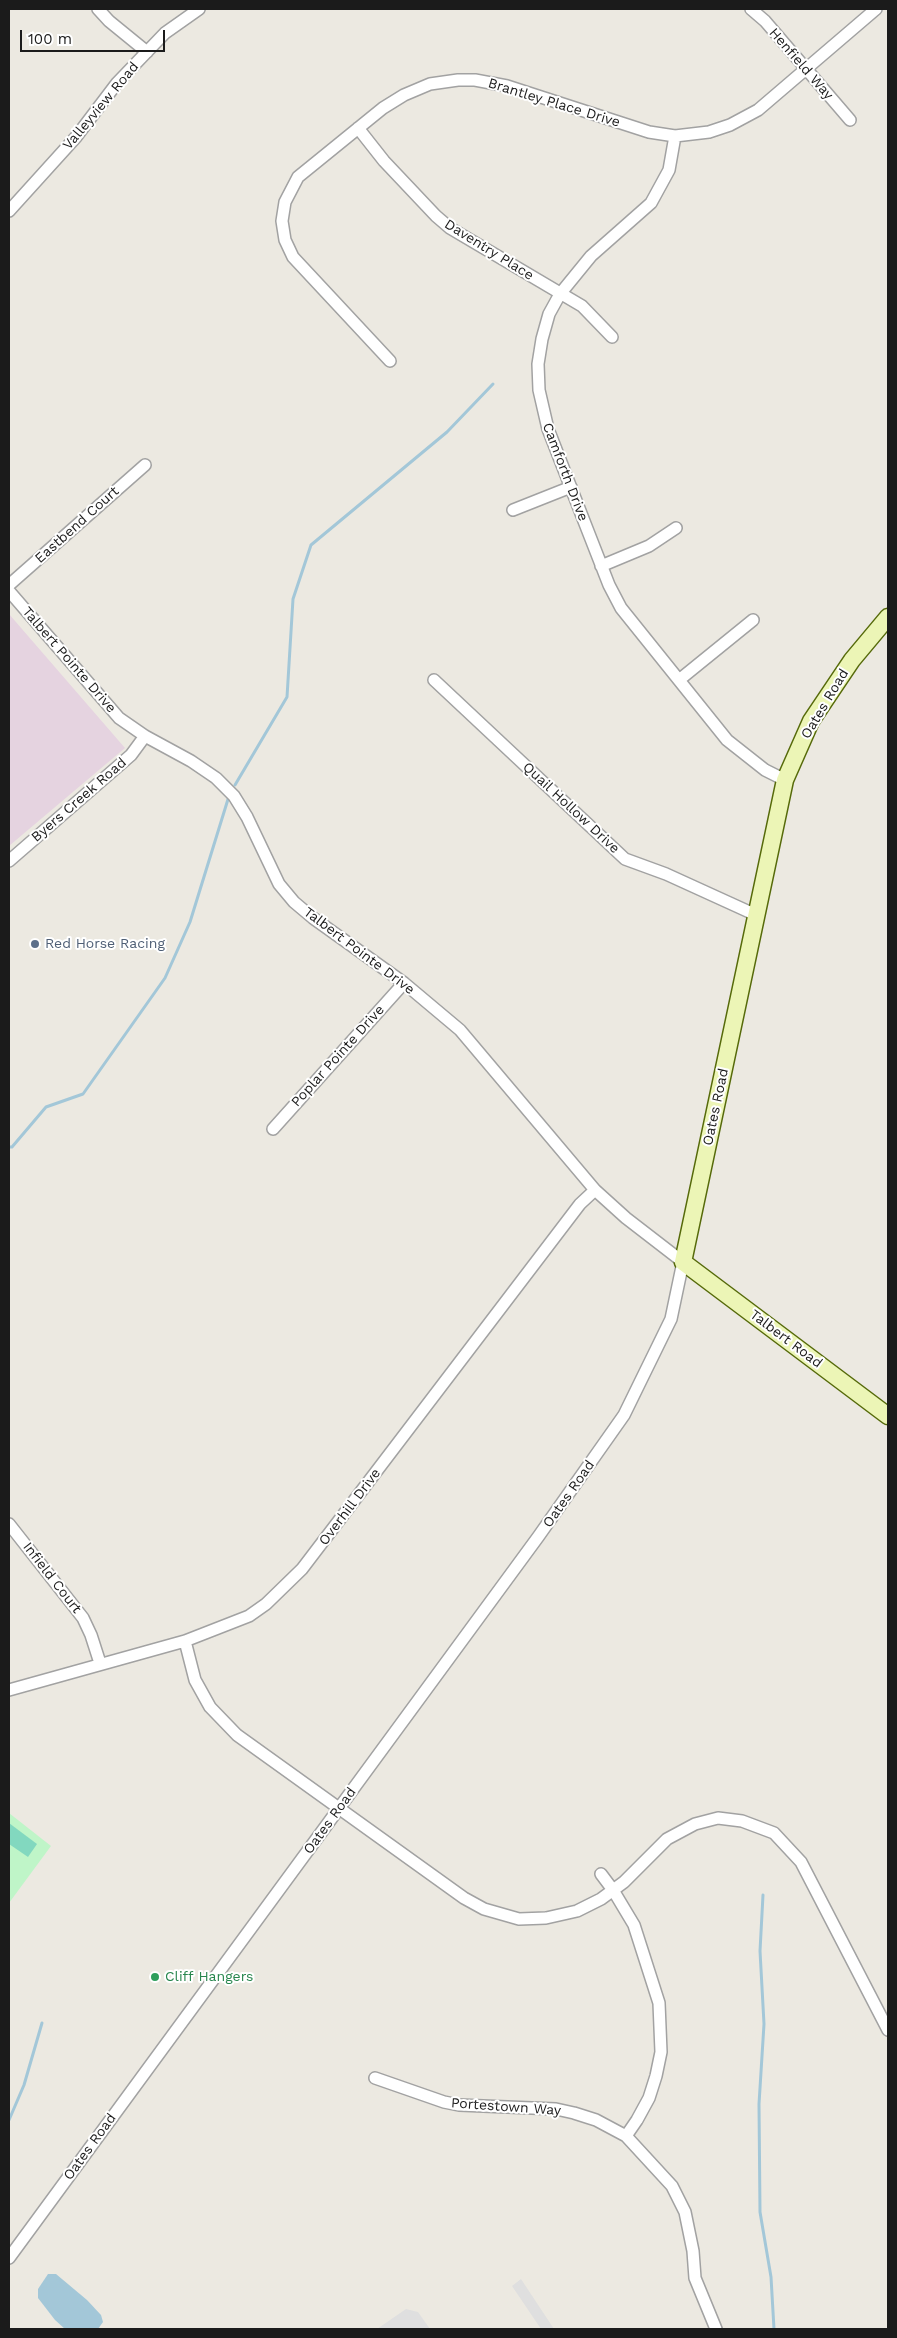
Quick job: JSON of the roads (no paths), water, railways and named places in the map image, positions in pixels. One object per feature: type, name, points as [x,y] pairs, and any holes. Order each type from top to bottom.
[{"type":"street","points":[[98,9],[108,22],[147,52]]},
{"type":"street","name":"Valleyview Road","points":[[9,211],[76,137],[117,83],[166,33],[199,9]]},
{"type":"street","name":"Henfield Way","points":[[751,9],[850,120]]},
{"type":"street","name":"Brantley Place Drive","points":[[390,361],[299,264],[288,249],[283,230],[284,202],[298,177],[358,128],[404,95],[430,84],[458,80],[475,80],[507,86],[648,132],[675,136],[709,132],[730,125],[758,110],[876,9]]},
{"type":"street","name":"Daventry Place","points":[[358,128],[384,161],[436,216],[450,228],[582,306],[612,337]]},
{"type":"street","name":"Camforth Drive","points":[[675,136],[669,170],[650,203],[591,256],[560,294],[550,314],[542,339],[538,377],[542,410],[601,566],[620,608],[727,740],[765,770],[785,780]]},
{"type":"street","name":"Eastbend Court","points":[[9,585],[144,465]]},
{"type":"street","points":[[513,510],[571,487]]},
{"type":"street","points":[[601,566],[649,546],[676,528]]},
{"type":"street","name":"Talbert Pointe Drive","points":[[9,590],[119,718],[145,736],[191,761],[216,778],[234,796],[247,817],[279,884],[294,902],[313,918],[404,983],[460,1030],[595,1190],[626,1218],[683,1262]]},
{"type":"street","name":"Oates Road","points":[[9,2258],[538,1537],[624,1415],[671,1319],[785,780],[811,721],[852,660],[888,617]]},
{"type":"street","points":[[679,680],[753,620]]},
{"type":"street","name":"Quail Hollow Drive","points":[[434,680],[625,859],[666,874],[756,915]]},
{"type":"street","name":"Byers Creek Road","points":[[9,861],[131,755],[145,736]]},
{"type":"street","name":"Poplar Pointe Drive","points":[[273,1129],[404,983]]},
{"type":"street","name":"Overhill Drive","points":[[9,1690],[100,1663],[185,1641],[249,1616],[284,1589],[302,1569],[580,1204],[595,1190]]},
{"type":"street","name":"Talbert Road","points":[[683,1262],[888,1416]]},
{"type":"street","name":"Infield Court","points":[[9,1524],[82,1618],[91,1635],[100,1663]]},
{"type":"street","points":[[185,1641],[195,1680],[210,1707],[237,1735],[464,1898],[484,1909],[519,1918],[546,1918],[577,1911],[614,1890],[667,1840],[695,1824],[718,1818],[742,1821],[774,1833],[801,1862],[888,2030]]},
{"type":"street","points":[[601,1874],[614,1890],[634,1925],[659,2003],[661,2052],[656,2076],[649,2098],[638,2120],[626,2136]]},
{"type":"street","name":"Portestown Way","points":[[375,2078],[444,2102],[459,2105],[556,2110],[574,2113],[596,2120],[626,2136],[672,2186],[685,2212],[693,2251],[695,2278],[716,2329]]},
{"type":"water","points":[[48,2274],[56,2274],[87,2300],[101,2315],[103,2322],[98,2329],[65,2329],[55,2320],[38,2298],[38,2289]]},
{"type":"waterway","points":[[235,785],[287,697],[293,599],[311,545],[447,432],[493,384]]},
{"type":"waterway","points":[[9,1147],[12,1147],[46,1107],[83,1094],[165,978],[190,922],[229,796]]},
{"type":"waterway","points":[[763,1895],[760,1951],[764,2024],[759,2104],[760,2212],[771,2277],[774,2329]]},
{"type":"waterway","points":[[9,2120],[24,2085],[42,2023]]},
{"type":"place","name":"Red Horse Racing","points":[[35,944]]},
{"type":"place","name":"Cliff Hangers","points":[[155,1977]]}]
